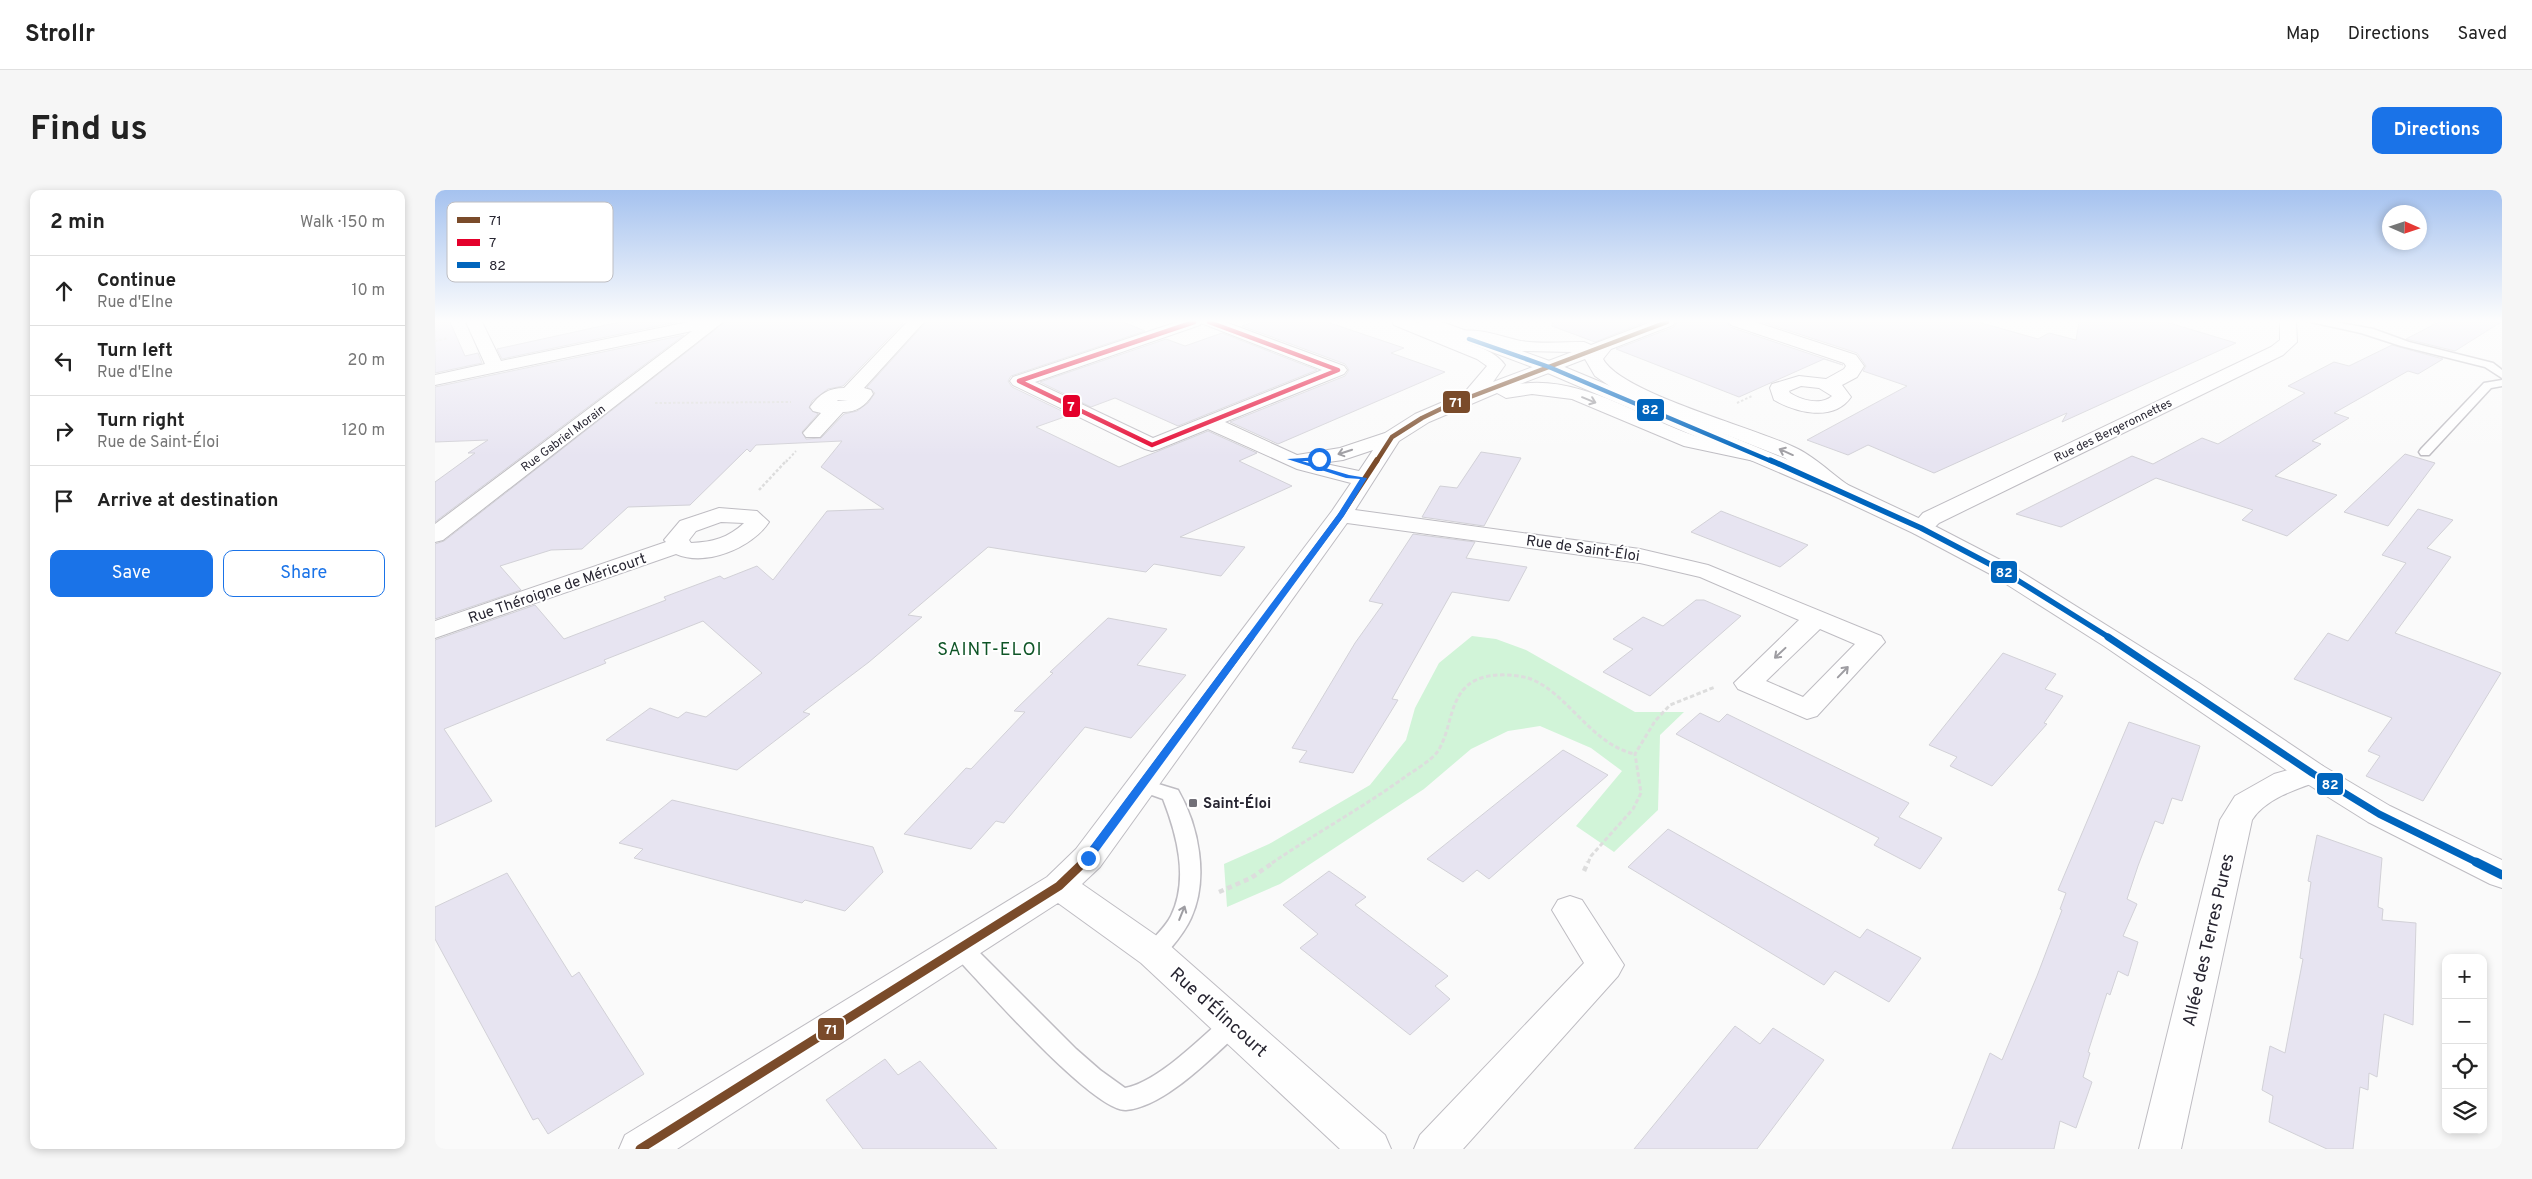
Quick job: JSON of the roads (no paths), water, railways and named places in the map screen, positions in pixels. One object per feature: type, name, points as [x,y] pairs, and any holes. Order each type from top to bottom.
[{"type":"street","points":[[435,380],[495,367]]},
{"type":"street","name":"Rue Gabriel Morain","points":[[435,535],[657,367]]},
{"type":"street","points":[[813,432],[837,401],[872,367]]},
{"type":"street","points":[[1061,367],[1019,381],[1152,445],[1338,370],[1329,367]]},
{"type":"street","points":[[1472,396],[1476,388],[1492,375],[1496,367]]},
{"type":"street","points":[[1290,459],[1319,459],[1343,454],[1391,437],[1422,418],[1472,396],[1549,367],[1840,490],[1921,528],[2001,570],[2189,689],[2312,773],[2379,814],[2502,875]]},
{"type":"street","points":[[1598,367],[1601,372],[1627,389],[1792,454],[1840,490]]},
{"type":"street","points":[[1828,385],[1851,373],[1855,367]]},
{"type":"street","name":"Rue des Bergeronnettes","points":[[1921,528],[1931,518],[2244,367]]},
{"type":"street","points":[[1472,396],[1532,388],[1576,394],[1691,442],[1759,456]]},
{"type":"street","points":[[1209,422],[1290,459],[1348,477],[1364,478]]},
{"type":"street","points":[[640,1149],[960,946],[1059,886],[1088,858],[1142,785],[1341,515],[1391,437]]},
{"type":"street","points":[[734,515],[755,494]]},
{"type":"street","points":[[719,515],[734,515],[749,516],[758,522],[743,539],[715,550],[685,550],[676,540],[688,526],[719,515]]},
{"type":"street","name":"Rue de Saint-Éloi","points":[[1341,515],[1640,556],[1708,572],[1872,642],[1807,710],[1747,683],[1815,619]]},
{"type":"street","name":"Rue Théroigne de Méricourt","points":[[435,630],[680,545]]},
{"type":"street","name":"Allée des Terres Pures","points":[[2160,1149],[2236,820],[2246,804],[2285,781],[2312,773]]},
{"type":"street","name":"Rue d'Élincourt","points":[[1059,886],[1154,953],[1370,1149]]},
{"type":"street","points":[[1435,1149],[1605,965],[1570,910]]},
{"type":"lane","points":[[2490,367],[2502,375]]},
{"type":"lane","points":[[2425,452],[2488,385],[2502,383]]},
{"type":"lane","points":[[1142,785],[1171,795],[1183,824],[1191,863],[1187,899],[1181,919],[1154,953]]},
{"type":"lane","points":[[960,946],[1078,1066],[1110,1094],[1124,1099],[1143,1095],[1161,1084],[1233,1024]]},
{"type":"place","name":"Saint-Éloi","points":[[1193,803]]},
{"type":"district","name":"SAINT-ELOI","points":[[990,649]]}]
